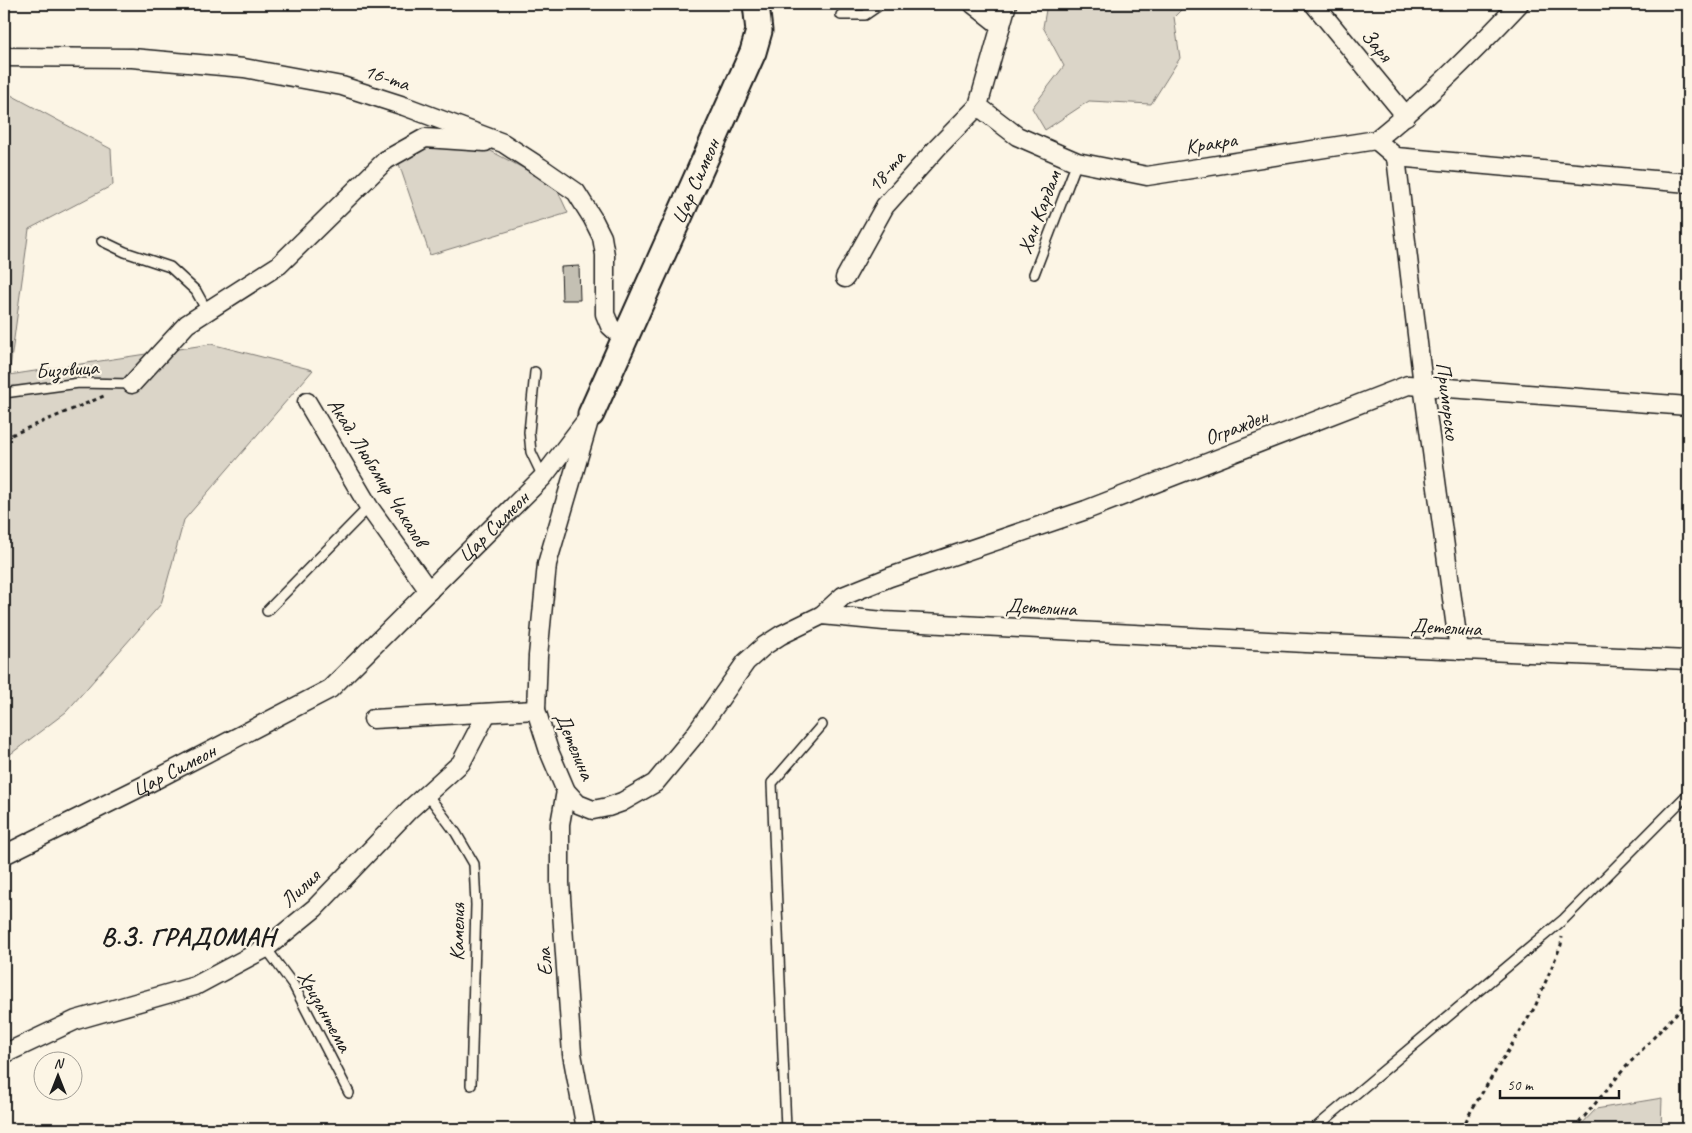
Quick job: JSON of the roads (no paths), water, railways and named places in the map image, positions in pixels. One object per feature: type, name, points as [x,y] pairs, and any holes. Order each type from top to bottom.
[{"type":"street","name":"Цар Симеон","points":[[4,855],[145,785],[330,689],[543,477],[591,414],[738,90],[754,52],[759,31],[756,4]]},
{"type":"street","points":[[973,4],[1001,26]]},
{"type":"street","points":[[978,106],[1007,4]]},
{"type":"street","name":"Заря","points":[[1314,4],[1406,116]]},
{"type":"street","name":"Кракра","points":[[978,106],[1017,136],[1076,162],[1147,176],[1376,140],[1406,116],[1490,35],[1519,4]]},
{"type":"street","name":"16-та","points":[[4,57],[132,58],[244,68],[342,86],[404,106],[503,143],[576,192],[593,219],[602,237],[605,256],[605,314],[610,326],[624,339]]},
{"type":"street","name":"18-та","points":[[845,278],[885,206],[978,106]]},
{"type":"street","points":[[132,384],[187,324],[279,265],[386,160],[425,138],[503,143]]},
{"type":"street","points":[[1376,140],[1396,157],[1688,183]]},
{"type":"street","name":"Приморско","points":[[1396,157],[1423,385],[1459,650]]},
{"type":"street","name":"Огражден","points":[[822,615],[843,596],[890,577],[1086,510],[1408,385],[1688,406]]},
{"type":"street","name":"Акад. Любомир Чакалов","points":[[307,402],[369,506],[430,591]]},
{"type":"street","name":"Детелина","points":[[591,414],[547,564],[538,656],[536,710],[549,751],[566,791],[578,804],[594,810],[622,802],[654,783],[694,736],[746,662],[764,646],[781,635],[822,615],[884,621],[1688,660]]},
{"type":"street","name":"Детелина","points":[[374,719],[536,710]]},
{"type":"street","name":"Лилия","points":[[4,1054],[76,1020],[195,986],[266,948],[315,908],[409,810],[460,763],[487,712]]},
{"type":"street","name":"Ела","points":[[566,791],[560,824],[560,883],[572,1054],[586,1129]]},
{"type":"lane","points":[[841,15],[865,15],[881,4]]},
{"type":"lane","name":"Хан Кардам","points":[[1034,274],[1076,162]]},
{"type":"lane","points":[[102,241],[125,252],[170,267],[196,291],[208,311]]},
{"type":"lane","points":[[535,372],[529,432],[531,452],[543,477]]},
{"type":"lane","name":"Бизовица","points":[[4,393],[79,383],[132,384]]},
{"type":"lane","points":[[267,611],[369,506]]},
{"type":"lane","points":[[786,1129],[772,783],[822,725]]},
{"type":"lane","name":"Камелия","points":[[427,794],[456,833],[474,864],[476,905],[471,1085]]},
{"type":"lane","points":[[1314,1129],[1564,919],[1688,794]]},
{"type":"lane","name":"Хризантема","points":[[266,948],[294,986],[349,1093]]},
{"type":"district","name":"В.З. ГРАДОМАН","points":[[188,936]]}]
